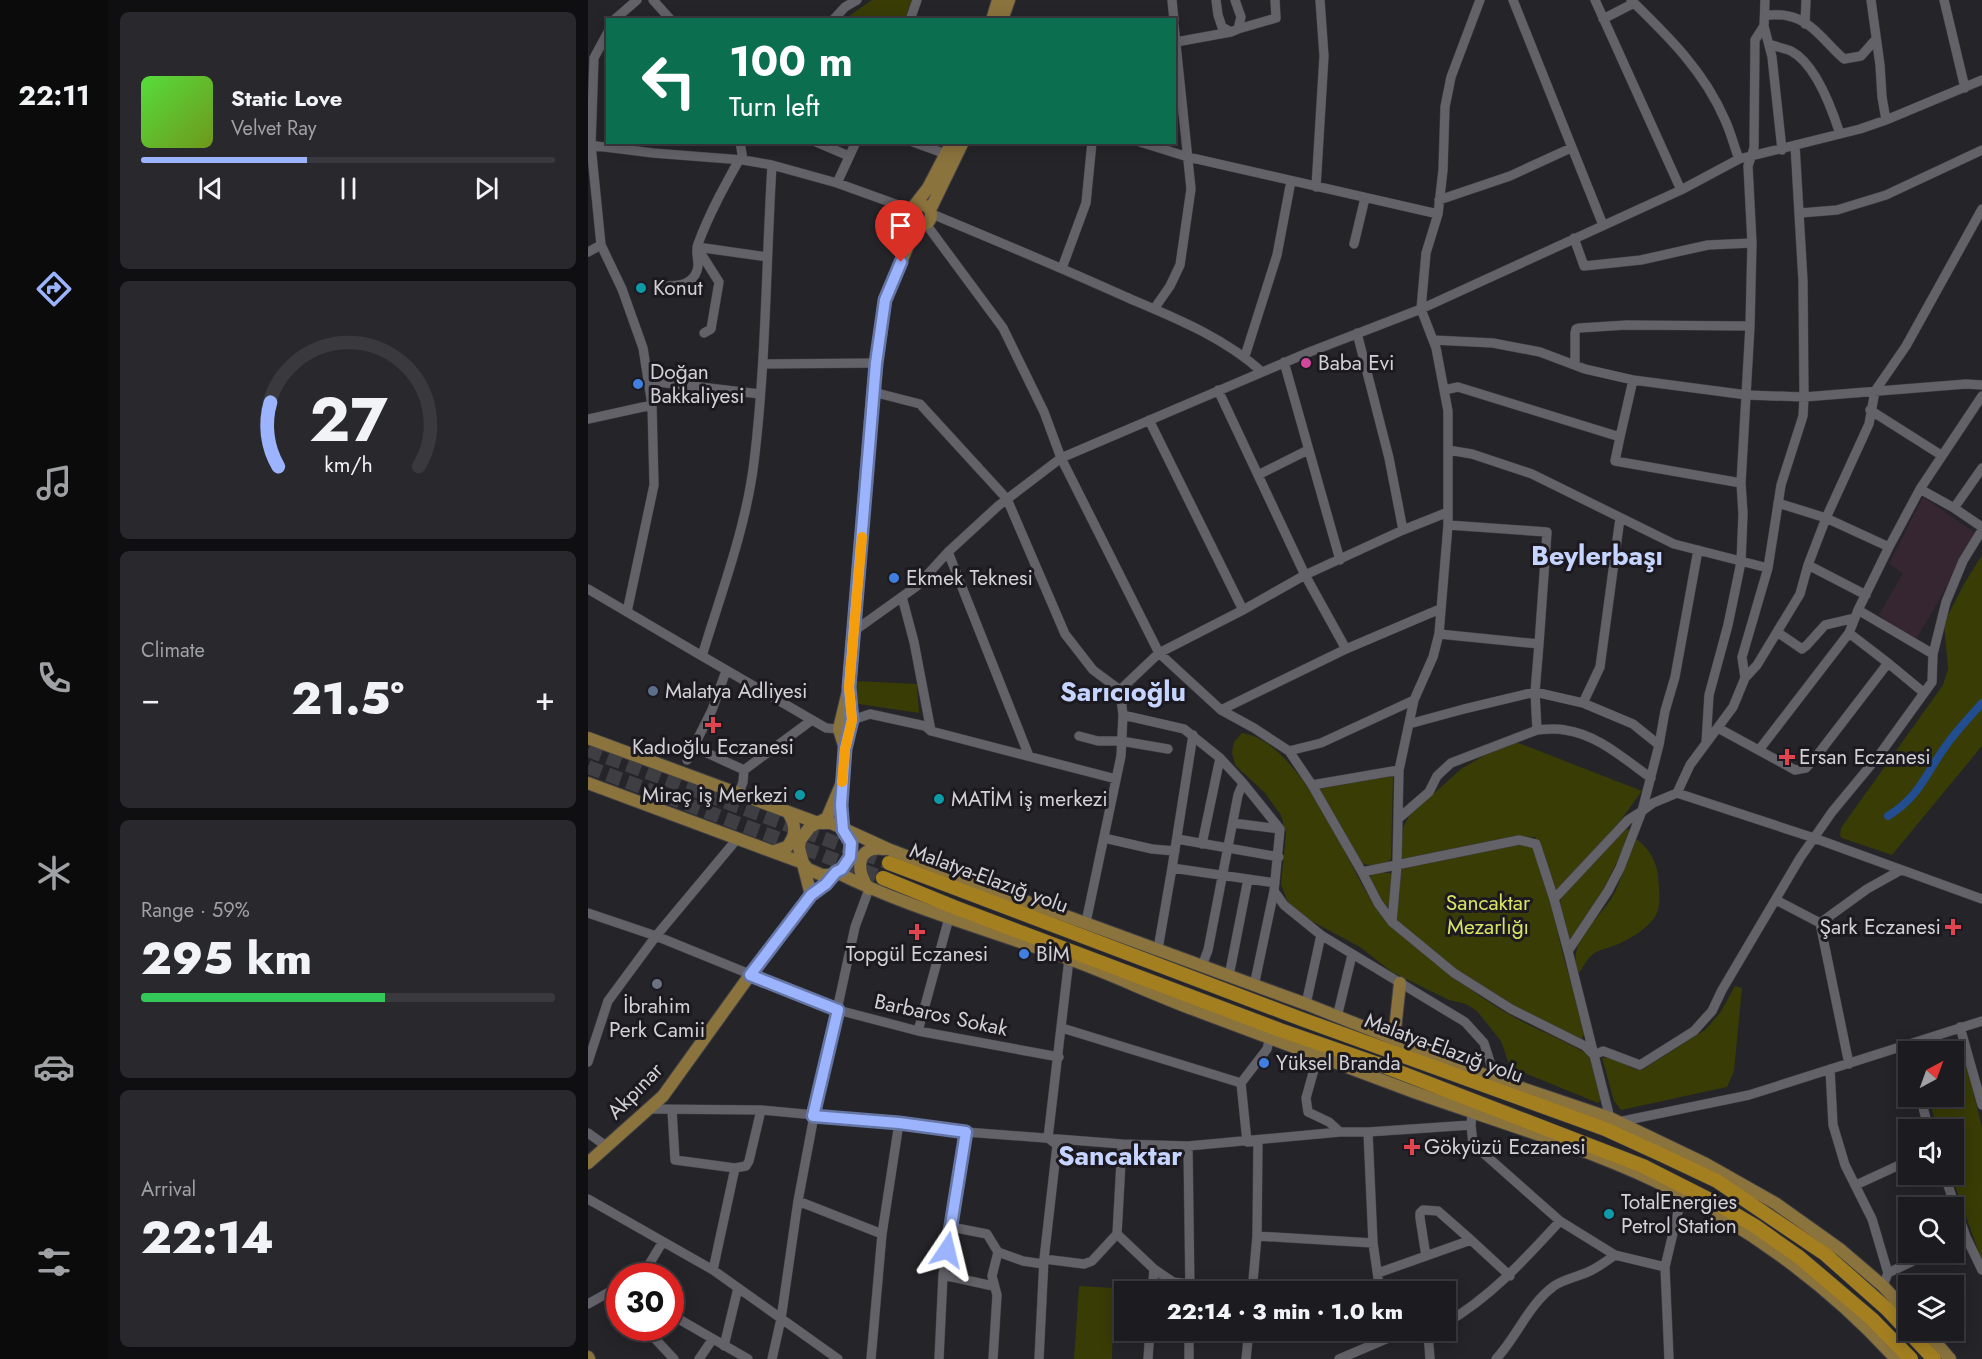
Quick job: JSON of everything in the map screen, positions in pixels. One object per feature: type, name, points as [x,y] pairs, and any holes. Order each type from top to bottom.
[{"type":"highway","name":"Malatya-Elazığ yolu","points":[[889,856],[1304,1020],[1402,1055],[1497,1084],[1605,1129],[1717,1181],[1825,1254],[1887,1309],[1934,1359]]},
{"type":"highway","points":[[883,878],[964,911],[1280,1030],[1381,1065],[1643,1166],[1716,1203],[1755,1226],[1790,1251],[1872,1319],[1911,1359]]},
{"type":"main road","points":[[993,18],[998,0]]},
{"type":"main road","points":[[1003,18],[1009,0]]},
{"type":"main road","points":[[845,749],[839,729],[849,687],[873,392],[885,300],[962,144]]},
{"type":"main road","points":[[926,218],[911,217],[913,208],[928,188],[949,148]]},
{"type":"main road","points":[[913,208],[924,205],[926,218]]},
{"type":"main road","points":[[588,783],[775,851],[803,863],[814,873],[829,875],[847,864],[852,850],[851,843],[843,830],[841,785],[845,749],[852,720],[849,687]]},
{"type":"main road","points":[[588,738],[818,823],[831,823],[889,856],[1086,922],[1306,1004],[1368,1028],[1497,1084],[1614,1120],[1706,1164],[1805,1222],[1841,1250],[1898,1302]]},
{"type":"main road","points":[[811,895],[799,848],[800,840],[804,832],[827,818],[841,785]]},
{"type":"main road","points":[[775,851],[787,847],[795,834],[795,825],[788,812]]},
{"type":"main road","points":[[870,889],[860,874],[859,863],[863,856],[869,850],[877,848],[889,856]]},
{"type":"main road","points":[[836,872],[870,889],[1069,959],[1194,1010],[1318,1055],[1472,1119],[1623,1167],[1682,1196],[1792,1263],[1861,1324],[1896,1359]]},
{"type":"main road","name":"Akpınar","points":[[588,1163],[663,1096],[811,895],[826,884],[836,872]]},
{"type":"main road","points":[[1394,1039],[1400,982]]},
{"type":"main road","points":[[1368,1028],[1402,1055]]},
{"type":"main road","points":[[1934,1341],[1950,1359]]},
{"type":"street","points":[[616,18],[638,0]]},
{"type":"street","points":[[653,0],[669,18]]},
{"type":"street","points":[[834,18],[843,3],[857,0]]},
{"type":"street","points":[[911,18],[917,0]]},
{"type":"street","points":[[1172,0],[1174,18]]},
{"type":"street","points":[[1216,0],[1222,27],[1235,31]]},
{"type":"street","points":[[1235,0],[1240,17],[1235,31]]},
{"type":"street","points":[[1154,309],[1170,286],[1180,265],[1191,189],[1176,42],[1235,31],[1276,18],[1275,0]]},
{"type":"street","points":[[1316,187],[1324,56],[1320,0]]},
{"type":"street","points":[[1392,922],[1397,864],[1399,770],[1414,700],[1433,657],[1439,634],[1448,525],[1448,411],[1433,340],[1421,309],[1426,253],[1438,214],[1443,170],[1445,107],[1452,77],[1480,0]]},
{"type":"street","points":[[1513,0],[1603,225]]},
{"type":"street","points":[[1595,0],[1681,190]]},
{"type":"street","points":[[1764,0],[1764,26],[1769,44],[1782,150]]},
{"type":"street","points":[[1805,24],[1806,0]]},
{"type":"street","points":[[1871,0],[1886,120]]},
{"type":"street","points":[[1944,0],[1965,88]]},
{"type":"street","points":[[1603,19],[1632,1],[1672,40],[1692,63],[1711,92],[1725,120],[1739,159]]},
{"type":"street","points":[[1765,15],[1790,16],[1805,24],[1820,34],[1844,59],[1861,56],[1876,39]]},
{"type":"street","points":[[1706,743],[1709,695],[1728,625],[1741,562],[1743,514],[1741,483],[1747,395],[1752,243],[1748,166],[1754,148],[1755,40],[1764,26]]},
{"type":"street","points":[[606,36],[594,58],[590,145],[601,245],[622,289],[640,338],[652,405],[654,485],[627,612]]},
{"type":"street","points":[[1769,44],[1793,52],[1809,68],[1829,99],[1840,134]]},
{"type":"street","points":[[854,631],[917,586],[948,552],[1007,499],[1061,458],[1284,362],[1421,309],[1681,190],[1739,159],[1782,150],[1886,120],[1982,80]]},
{"type":"street","points":[[653,153],[655,144]]},
{"type":"street","points":[[666,286],[688,283],[697,273],[700,265],[697,248],[716,200],[741,160],[740,144]]},
{"type":"street","points":[[821,144],[849,156]]},
{"type":"street","points":[[837,183],[855,144]]},
{"type":"street","points":[[925,144],[949,148]]},
{"type":"street","points":[[1062,268],[1086,203],[1092,144]]},
{"type":"street","points":[[1146,144],[1188,157],[1438,214]]},
{"type":"street","points":[[590,145],[772,165],[913,208]]},
{"type":"street","points":[[1745,678],[1742,657],[1768,568],[1781,485],[1803,416],[1803,281],[1795,145]]},
{"type":"street","points":[[1439,200],[1510,176],[1571,148]]},
{"type":"street","points":[[1800,213],[1837,210],[1886,195],[1982,150]]},
{"type":"street","points":[[702,656],[739,534],[754,464],[763,364],[772,165]]},
{"type":"street","points":[[1245,356],[1277,255],[1291,181]]},
{"type":"street","points":[[1354,244],[1365,198]]},
{"type":"street","points":[[1677,793],[1690,765],[1733,707],[1745,678],[1757,665],[1800,594],[1808,565],[1826,518],[1869,424],[1875,391],[1906,346],[1982,209]]},
{"type":"street","points":[[926,218],[1062,268],[1154,309],[1245,356],[1262,372]]},
{"type":"street","points":[[926,218],[1003,328],[1044,412],[1061,458],[1159,653],[1221,710],[1289,751],[1312,785],[1378,903],[1392,922],[1454,973],[1510,1009],[1585,1046],[1594,1054]]},
{"type":"street","points":[[1574,238],[1584,266],[1641,260],[1708,245],[1752,243]]},
{"type":"street","points":[[588,252],[601,245]]},
{"type":"street","points":[[697,248],[767,257]]},
{"type":"street","points":[[697,248],[719,282],[711,329],[704,333]]},
{"type":"street","points":[[1575,365],[1575,333],[1576,329],[1580,328],[1627,325],[1750,326]]},
{"type":"street","points":[[1357,333],[1389,458],[1403,530]]},
{"type":"street","points":[[1433,340],[1493,343],[1540,352],[1575,365],[1633,380],[1747,395],[1804,397],[1966,384],[1982,385]]},
{"type":"street","points":[[1284,362],[1340,560]]},
{"type":"street","points":[[763,364],[876,363]]},
{"type":"street","points":[[1633,380],[1615,461],[1741,483]]},
{"type":"street","points":[[649,381],[760,394]]},
{"type":"street","points":[[1444,390],[1458,387],[1620,437]]},
{"type":"street","points":[[1218,390],[1305,575],[1346,649]]},
{"type":"street","points":[[873,392],[920,404],[1007,499],[1065,634],[1093,670],[1120,690],[1123,715],[1116,779],[1086,922]]},
{"type":"street","points":[[1759,750],[1849,633],[1889,547],[1920,489],[1982,396]]},
{"type":"street","points":[[588,419],[652,405]]},
{"type":"street","points":[[1870,410],[1941,455]]},
{"type":"street","points":[[1149,420],[1243,610]]},
{"type":"street","points":[[1258,475],[1308,450]]},
{"type":"street","points":[[1448,450],[1472,454],[1532,474],[1674,544],[1768,568]]},
{"type":"street","points":[[1954,508],[1982,468]]},
{"type":"street","points":[[1594,1054],[1603,1051],[1640,1065],[1694,1031],[1712,1011],[1722,990],[1814,838],[1832,812],[1880,754],[1932,682],[1933,654],[1946,602],[1963,561],[1982,529],[1954,508],[1920,489]]},
{"type":"street","points":[[1778,503],[1826,518],[1889,547]]},
{"type":"street","points":[[1120,690],[1159,653],[1305,575],[1448,512]]},
{"type":"street","points":[[1584,703],[1600,667],[1620,518]]},
{"type":"street","points":[[1448,525],[1547,532],[1535,693],[1537,730]]},
{"type":"street","points":[[1568,951],[1608,891],[1620,868],[1642,812],[1675,677],[1698,550]]},
{"type":"street","points":[[948,552],[1029,756]]},
{"type":"street","points":[[1808,565],[1866,595]]},
{"type":"street","points":[[588,589],[826,728],[839,729],[852,720],[870,714],[925,726],[931,731],[1116,779]]},
{"type":"street","points":[[902,597],[914,642],[931,731]]},
{"type":"street","points":[[1221,710],[1346,649],[1440,609]]},
{"type":"street","points":[[1778,632],[1802,649],[1825,625],[1857,614],[1933,654]]},
{"type":"street","points":[[1849,633],[1923,692]]},
{"type":"street","points":[[1439,634],[1539,644]]},
{"type":"street","points":[[1718,728],[1795,770],[1806,768],[1888,663]]},
{"type":"street","points":[[687,760],[712,710],[726,671]]},
{"type":"street","points":[[1409,724],[1535,693],[1584,703],[1633,724],[1659,745]]},
{"type":"street","points":[[1289,751],[1321,743],[1414,700]]},
{"type":"street","points":[[1123,715],[1184,729],[1193,735],[1220,758],[1280,829],[1275,887],[1254,986]]},
{"type":"street","points":[[739,794],[744,771],[812,720]]},
{"type":"street","points":[[1398,819],[1429,792],[1437,776],[1450,763],[1537,730],[1566,730],[1597,741],[1614,750],[1651,778]]},
{"type":"street","points":[[1158,950],[1193,735]]},
{"type":"street","points":[[1079,736],[1098,741],[1121,741],[1168,749]]},
{"type":"street","points":[[694,747],[744,771]]},
{"type":"street","points":[[1202,844],[1220,758]]},
{"type":"street","points":[[1312,785],[1399,770]]},
{"type":"street","points":[[1202,966],[1208,950],[1243,783]]},
{"type":"street","points":[[1554,899],[1628,820],[1653,803],[1677,793],[1814,838],[1982,899]]},
{"type":"street","points":[[1233,823],[1280,829]]},
{"type":"street","points":[[1104,838],[1152,849],[1175,851]]},
{"type":"street","points":[[588,1062],[608,1001],[656,936],[737,839]]},
{"type":"street","points":[[1177,839],[1279,856]]},
{"type":"street","points":[[1362,872],[1519,840],[1536,844],[1554,899],[1594,1054],[1614,1120],[1749,1095],[1830,1069],[1898,1051]]},
{"type":"street","points":[[1172,868],[1248,879],[1275,887],[1284,905],[1321,935],[1465,1022],[1484,1043],[1497,1084]]},
{"type":"street","points":[[1820,923],[1867,890],[1901,870]]},
{"type":"street","points":[[1229,976],[1248,879]]},
{"type":"street","points":[[772,1359],[781,1319],[813,1116],[855,927],[870,889]]},
{"type":"street","points":[[1776,900],[1820,923]]},
{"type":"street","name":"Barbaros Sokak","points":[[588,913],[656,936],[838,1010],[918,1031],[1059,1057]]},
{"type":"street","points":[[918,1031],[949,918]]},
{"type":"street","points":[[1820,923],[1849,1064]]},
{"type":"street","points":[[1306,1004],[1321,935]]},
{"type":"street","points":[[1337,1017],[1352,955]]},
{"type":"street","points":[[1048,1138],[1069,959]]},
{"type":"street","points":[[1926,1041],[1982,1021]]},
{"type":"street","points":[[1960,1027],[1982,1104]]},
{"type":"street","points":[[1062,1028],[1241,1083]]},
{"type":"street","points":[[1247,1142],[1241,1083],[1268,1049],[1270,1037]]},
{"type":"street","points":[[1318,1055],[1306,1098],[1308,1112],[1329,1122],[1340,1132]]},
{"type":"street","points":[[1830,1069],[1833,1125],[1845,1166],[1872,1219],[1888,1273],[1883,1286]]},
{"type":"street","points":[[650,1109],[761,1110],[966,1132],[1122,1144],[1188,1146],[1258,1141],[1257,1236],[1253,1281]]},
{"type":"street","points":[[672,1110],[675,1160],[735,1168],[746,1166],[749,1161],[761,1110]]},
{"type":"street","points":[[1247,1142],[1340,1132],[1368,1132],[1472,1119],[1473,1144],[1560,1221],[1616,1255],[1665,1267]]},
{"type":"street","points":[[872,1359],[882,1234],[899,1123]]},
{"type":"street","points":[[939,1359],[943,1275],[966,1132]]},
{"type":"street","points":[[1368,1132],[1374,1243],[1379,1281]]},
{"type":"street","points":[[588,1133],[606,1146]]},
{"type":"street","points":[[1039,1359],[1043,1262],[1057,1146],[1048,1138]]},
{"type":"street","points":[[951,1227],[987,1234],[998,1252],[1023,1261],[1084,1264],[1092,1261],[1117,1234],[1122,1144]]},
{"type":"street","points":[[1188,1146],[1190,1281]]},
{"type":"street","points":[[1856,1185],[1898,1166]]},
{"type":"street","points":[[713,1270],[735,1168]]},
{"type":"street","points":[[1948,1185],[1966,1237],[1982,1270]]},
{"type":"street","points":[[1669,1359],[1665,1267],[1682,1196]]},
{"type":"street","points":[[588,1199],[713,1270],[838,1359]]},
{"type":"street","points":[[798,1201],[882,1234]]},
{"type":"street","points":[[1426,1256],[1420,1213],[1423,1210],[1438,1211],[1510,1276]]},
{"type":"street","points":[[1456,1317],[1510,1276],[1560,1221]]},
{"type":"street","points":[[1117,1234],[1154,1269],[1172,1281]]},
{"type":"street","points":[[1257,1236],[1374,1243]]},
{"type":"street","points":[[1378,1273],[1471,1240]]},
{"type":"street","points":[[650,1263],[662,1243]]},
{"type":"street","points":[[993,1359],[997,1294],[992,1276],[998,1252]]},
{"type":"street","points":[[1496,1359],[1523,1320],[1556,1284],[1593,1270],[1616,1255]]},
{"type":"street","points":[[1888,1273],[1909,1263]]},
{"type":"street","points":[[1153,1281],[1154,1269]]},
{"type":"street","points":[[943,1275],[993,1286]]},
{"type":"street","points":[[724,1346],[738,1288]]},
{"type":"street","points":[[588,1304],[606,1294]]},
{"type":"street","points":[[684,1323],[748,1359]]},
{"type":"street","points":[[699,1359],[712,1340]]},
{"type":"street","points":[[657,1341],[674,1359]]},
{"type":"street","points":[[1148,1359],[1149,1341]]},
{"type":"street","points":[[1189,1359],[1190,1341]]},
{"type":"street","points":[[1246,1359],[1248,1341]]},
{"type":"street","points":[[1339,1359],[1373,1341]]},
{"type":"street","points":[[1430,1359],[1431,1341]]},
{"type":"shaded area","points":[[1923,497],[1977,534],[1915,641],[1879,615],[1903,573],[1889,564]]},
{"type":"green space","points":[[872,0],[912,0],[905,18],[846,18]]},
{"type":"green space","points":[[1982,555],[1982,746],[1892,855],[1842,838],[1841,828],[1943,685],[1948,669],[1944,623]]},
{"type":"green space","points":[[855,681],[917,684],[919,713],[852,703]]},
{"type":"green space","name":"Sancaktar Mezarlığı","points":[[1242,733],[1264,741],[1285,759],[1304,782],[1322,810],[1367,893],[1392,928],[1483,998],[1525,1023],[1590,1056],[1601,1100],[1598,1103],[1510,1067],[1501,1041],[1477,1011],[1392,972],[1360,947],[1296,910],[1287,900],[1281,884],[1286,834],[1281,815],[1264,792],[1235,765],[1232,752],[1234,742]]},
{"type":"green space","name":"Sancaktar Mezarlığı","points":[[1516,742],[1642,791],[1602,846],[1557,891],[1535,837],[1506,840],[1409,860],[1402,858],[1400,850],[1403,828],[1409,816],[1461,769],[1485,755]]},
{"type":"green space","points":[[1393,775],[1391,859],[1380,865],[1368,865],[1361,862],[1319,789]]},
{"type":"green space","name":"Sancaktar Mezarlığı","points":[[1626,828],[1630,831],[1629,835],[1603,892],[1569,943],[1560,902],[1564,894]]},
{"type":"green space","name":"Sancaktar Mezarlığı","points":[[1634,838],[1647,849],[1656,865],[1659,895],[1657,913],[1650,923],[1632,937],[1597,951],[1579,973],[1576,951],[1580,941],[1615,892]]},
{"type":"green space","name":"Sancaktar Mezarlığı","points":[[1517,843],[1533,848],[1550,900],[1585,1032],[1582,1039],[1514,1007],[1447,963],[1398,922],[1396,913],[1401,869]]},
{"type":"green space","points":[[1380,873],[1390,873],[1393,876],[1388,908],[1385,909],[1369,877]]},
{"type":"green space","points":[[1735,986],[1742,988],[1734,1071],[1727,1087],[1621,1110],[1614,1101],[1602,1058],[1613,1059],[1642,1070],[1705,1030],[1720,1013]]},
{"type":"green space","points":[[1964,1061],[1982,1128],[1982,1261],[1964,1211],[1964,1197],[1959,1197],[1955,1185],[1964,1185],[1964,1119],[1935,1119],[1931,1107],[1964,1107]]},
{"type":"green space","points":[[1079,1286],[1114,1288],[1112,1359],[1074,1359]]},
{"type":"waterway","points":[[1888,816],[1915,793],[1949,741],[1982,703]]},
{"type":"tunnel","points":[[588,750],[889,863]]},
{"type":"tunnel","points":[[588,767],[883,878]]},
{"type":"slow traffic","points":[[842,782],[845,749],[852,720],[849,687],[862,537]]},
{"type":"place","name":"Konut","points":[[641,288]]},
{"type":"place","name":"Baba Evi","points":[[1306,363]]},
{"type":"place","name":"Doğan Bakkaliyesi","points":[[638,384]]},
{"type":"place","name":"Ekmek Teknesi","points":[[894,578]]},
{"type":"place","name":"Malatya Adliyesi","points":[[653,691]]},
{"type":"place","name":"Kadıoğlu Eczanesi","points":[[713,725]]},
{"type":"place","name":"Ersan Eczanesi","points":[[1787,757]]},
{"type":"place","name":"Miraç iş Merkezi","points":[[800,795]]},
{"type":"place","name":"MATİM iş merkezi","points":[[939,799]]},
{"type":"place","name":"Şark Eczanesi","points":[[1953,927]]},
{"type":"place","name":"Topgül Eczanesi","points":[[917,932]]},
{"type":"place","name":"BİM","points":[[1024,954]]},
{"type":"place","name":"İbrahim Perk Camii","points":[[657,984]]},
{"type":"place","name":"Yüksel Branda","points":[[1264,1063]]},
{"type":"place","name":"Gökyüzü Eczanesi","points":[[1412,1147]]},
{"type":"place","name":"TotalEnergies Petrol Station","points":[[1609,1214]]},
{"type":"district","name":"Beylerbaşı","points":[[1597,555]]},
{"type":"district","name":"Sarıcıoğlu","points":[[1123,691]]},
{"type":"district","name":"Sancaktar","points":[[1120,1155]]},
{"type":"route","points":[[901,262],[885,300],[873,392],[849,687],[852,720],[845,749],[841,785],[843,830],[848,836],[852,850],[847,864],[811,895],[750,975],[838,1010],[813,1116],[899,1123],[966,1132],[947,1250]]}]
